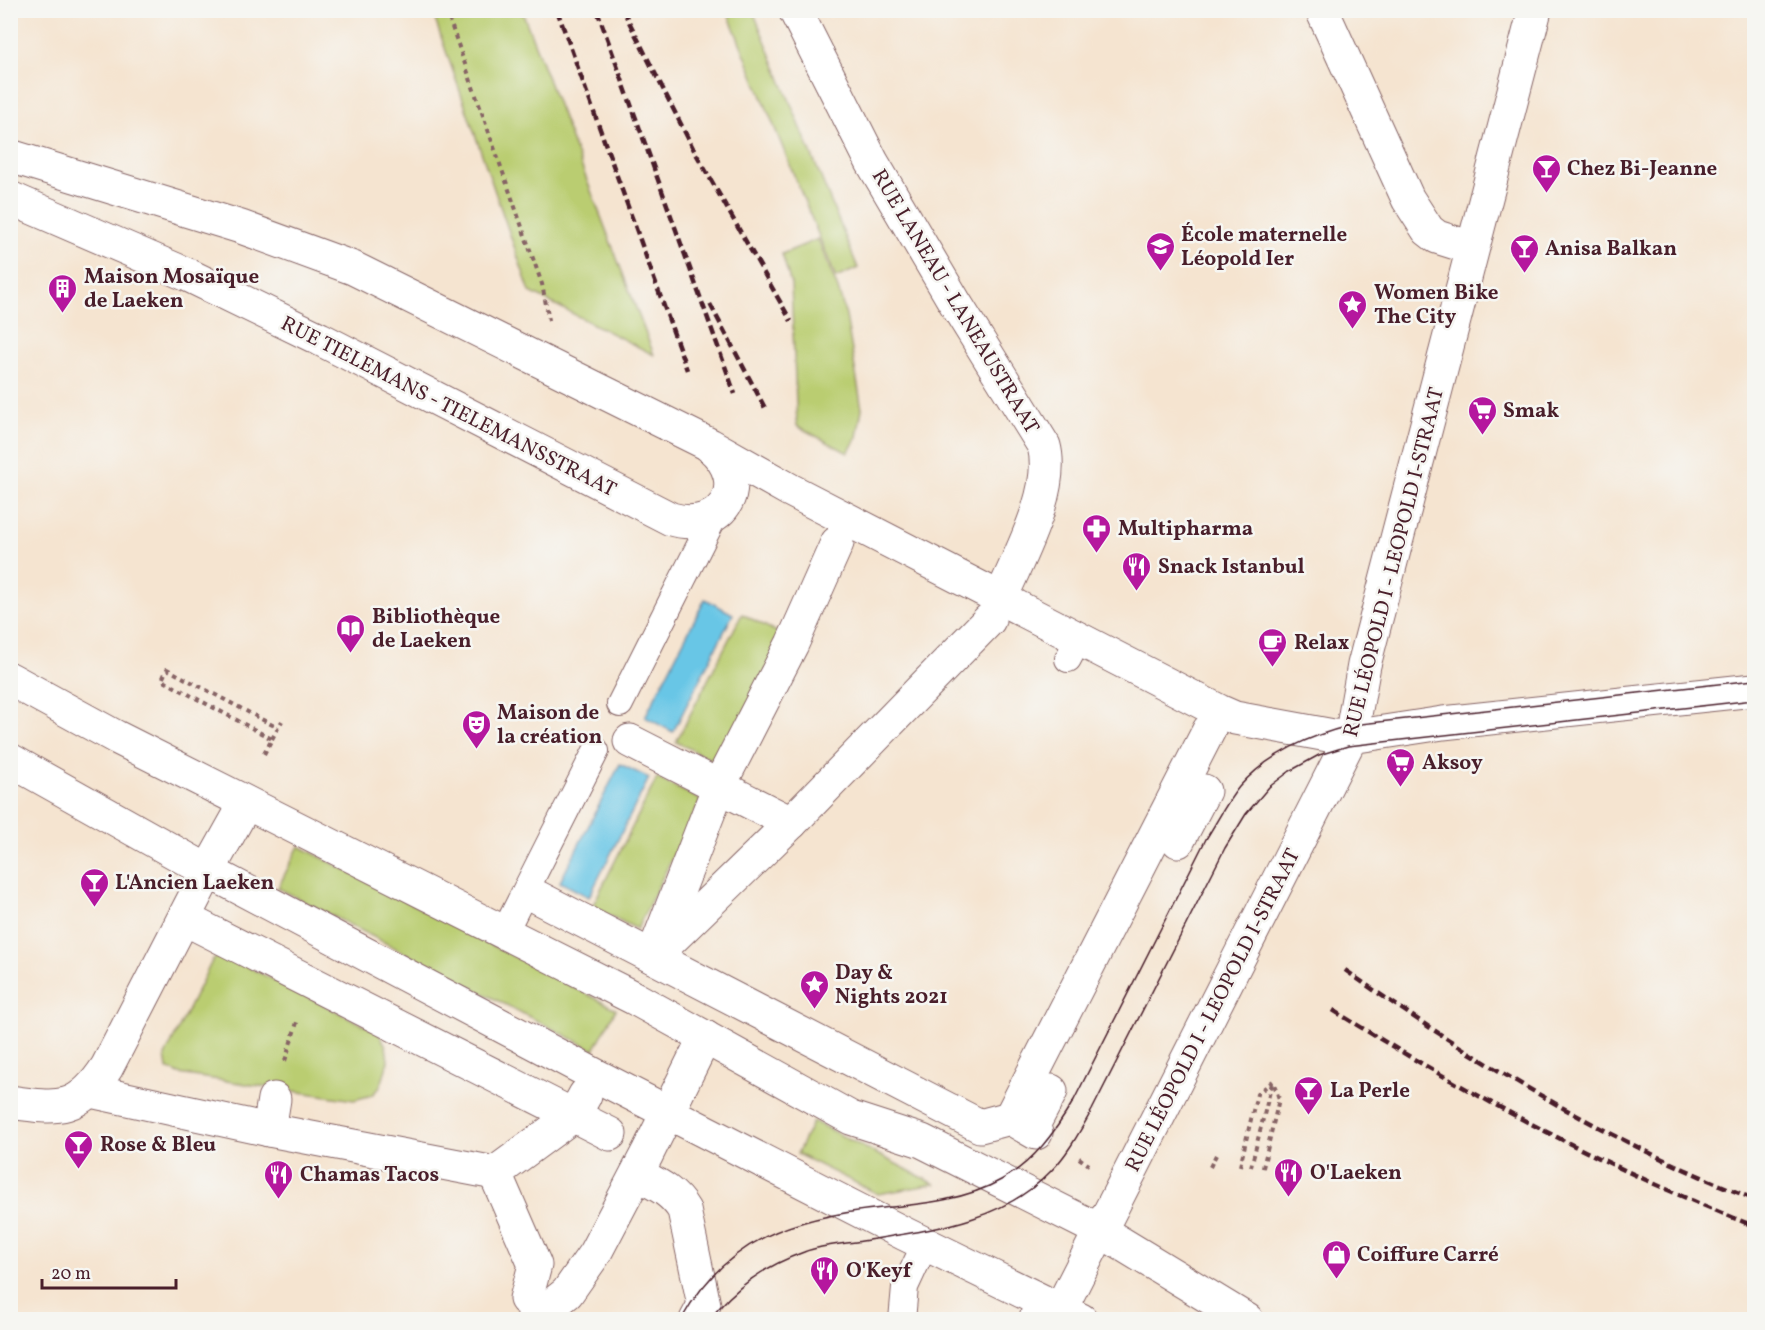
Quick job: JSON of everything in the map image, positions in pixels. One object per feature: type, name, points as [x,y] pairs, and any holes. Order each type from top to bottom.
[{"type":"street","name":"RUE LANEAU - LANEAUSTRAAT","points":[[795,10],[872,162],[954,301],[1044,446],[1047,464],[1044,489],[995,610]]},
{"type":"street","points":[[1323,10],[1408,199],[1428,230],[1437,237],[1472,248]]},
{"type":"street","name":"RUE LÉOPOLD I - LEOPOLD I-STRAAT","points":[[1053,1312],[1099,1230],[1314,813],[1353,724],[1365,665],[1535,10]]},
{"type":"street","points":[[10,156],[241,227],[353,268],[710,445],[995,610],[1138,682],[1235,718],[1316,732],[1353,724],[1443,723],[1755,690]]},
{"type":"street","name":"RUE TIELEMANS - TIELEMANSSTRAAT","points":[[10,198],[188,275],[320,339],[671,519],[686,523],[702,521],[716,513]]},
{"type":"street","points":[[710,445],[722,455],[730,470],[731,485],[727,501],[716,513]]},
{"type":"street","points":[[650,966],[719,786],[792,644],[837,543]]},
{"type":"street","points":[[650,966],[995,610]]},
{"type":"street","points":[[10,679],[116,737],[634,998],[851,1118],[922,1141],[1099,1230],[1246,1319]]},
{"type":"street","points":[[1178,841],[1201,789],[1209,730]]},
{"type":"street","points":[[630,741],[791,823]]},
{"type":"street","points":[[10,760],[208,871],[1053,1312]]},
{"type":"street","points":[[1026,1127],[1201,789]]},
{"type":"street","points":[[77,1098],[107,1067],[208,871],[246,803]]},
{"type":"street","points":[[533,895],[650,966],[829,1058],[980,1126],[1026,1127]]},
{"type":"street","points":[[197,925],[579,1105],[610,1134]]},
{"type":"street","points":[[495,1173],[535,1265],[530,1309],[567,1293],[595,1253],[705,1037]]},
{"type":"street","points":[[1026,1127],[1051,1091]]},
{"type":"street","points":[[10,1102],[45,1107],[77,1098],[272,1114],[495,1173]]},
{"type":"street","points":[[495,1173],[579,1105]]},
{"type":"street","points":[[637,1174],[670,1191],[684,1210],[700,1312]]},
{"type":"lane","points":[[620,704],[716,513]]},
{"type":"lane","points":[[504,933],[596,751]]},
{"type":"lane","points":[[902,1320],[905,1287],[925,1244]]},
{"type":"path","points":[[446,10],[542,284],[550,327]]},
{"type":"path","points":[[272,739],[162,680],[167,669],[278,728]]},
{"type":"path","points":[[264,753],[282,721]]},
{"type":"path","points":[[284,1067],[300,1014]]},
{"type":"path","points":[[1240,1166],[1257,1094],[1273,1082]]},
{"type":"path","points":[[1262,1172],[1279,1099],[1273,1082]]},
{"type":"path","points":[[1251,1167],[1273,1082]]},
{"type":"path","points":[[1210,1167],[1216,1155]]},
{"type":"green space","points":[[432,11],[522,11],[654,355],[530,292]]},
{"type":"green space","points":[[727,11],[753,11],[858,268],[836,278]]},
{"type":"green space","points":[[818,239],[846,316],[862,409],[857,437],[848,453],[797,426],[791,284],[782,254]]},
{"type":"green space","points":[[742,614],[785,636],[720,764],[676,742]]},
{"type":"green space","points":[[657,778],[701,800],[637,929],[592,907]]},
{"type":"green space","points":[[299,846],[616,1009],[594,1050],[278,888]]},
{"type":"green space","points":[[224,955],[378,1032],[386,1046],[388,1061],[379,1088],[372,1095],[354,1100],[179,1074],[167,1068],[165,1056],[213,959]]},
{"type":"green space","points":[[813,1121],[935,1184],[878,1194],[797,1154]]},
{"type":"water","points":[[705,599],[733,614],[673,732],[645,717]]},
{"type":"water","points":[[620,764],[649,778],[589,897],[560,882]]},
{"type":"tram line","points":[[681,1320],[699,1292],[719,1269],[741,1251],[765,1237],[820,1218],[959,1197],[1001,1180],[1034,1155],[1051,1135],[1074,1100],[1206,839],[1226,806],[1239,787],[1277,755],[1305,740],[1352,725],[1754,680]]},
{"type":"tram line","points":[[709,1320],[729,1297],[776,1264],[818,1248],[938,1228],[987,1213],[1032,1188],[1051,1171],[1068,1150],[1092,1110],[1225,848],[1246,814],[1269,787],[1290,771],[1319,755],[1348,746],[1754,700]]},
{"type":"railway","points":[[557,10],[687,370]]},
{"type":"railway","points":[[597,10],[735,394]]},
{"type":"railway","points":[[623,10],[694,150],[791,321]]},
{"type":"railway","points":[[710,304],[765,408]]},
{"type":"railway","points":[[1345,970],[1442,1036],[1594,1125],[1754,1199]]},
{"type":"railway","points":[[1333,1010],[1435,1071],[1539,1128],[1645,1180],[1754,1226]]},
{"type":"place","name":"Chez Bi-Jeanne","points":[[1546,194]]},
{"type":"place","name":"École maternelle Léopold Ier","points":[[1160,272]]},
{"type":"place","name":"Anisa Balkan","points":[[1524,274]]},
{"type":"place","name":"Maison Mosaïque de Laeken","points":[[63,314]]},
{"type":"place","name":"Women Bike The City","points":[[1353,330]]},
{"type":"place","name":"Smak","points":[[1482,436]]},
{"type":"place","name":"Multipharma","points":[[1097,554]]},
{"type":"place","name":"Snack Istanbul","points":[[1137,592]]},
{"type":"place","name":"Bibliothèque de Laeken","points":[[351,654]]},
{"type":"place","name":"Relax","points":[[1273,668]]},
{"type":"place","name":"Maison de la création","points":[[476,750]]},
{"type":"place","name":"Aksoy","points":[[1401,788]]},
{"type":"place","name":"L'Ancien Laeken","points":[[94,908]]},
{"type":"place","name":"Day & Nights 2021","points":[[814,1010]]},
{"type":"place","name":"La Perle","points":[[1309,1116]]},
{"type":"place","name":"Rose & Bleu","points":[[79,1170]]},
{"type":"place","name":"O'Laeken","points":[[1289,1198]]},
{"type":"place","name":"Chamas Tacos","points":[[279,1200]]},
{"type":"place","name":"Coiffure Carré","points":[[1336,1280]]},
{"type":"place","name":"O'Keyf","points":[[825,1296]]}]
